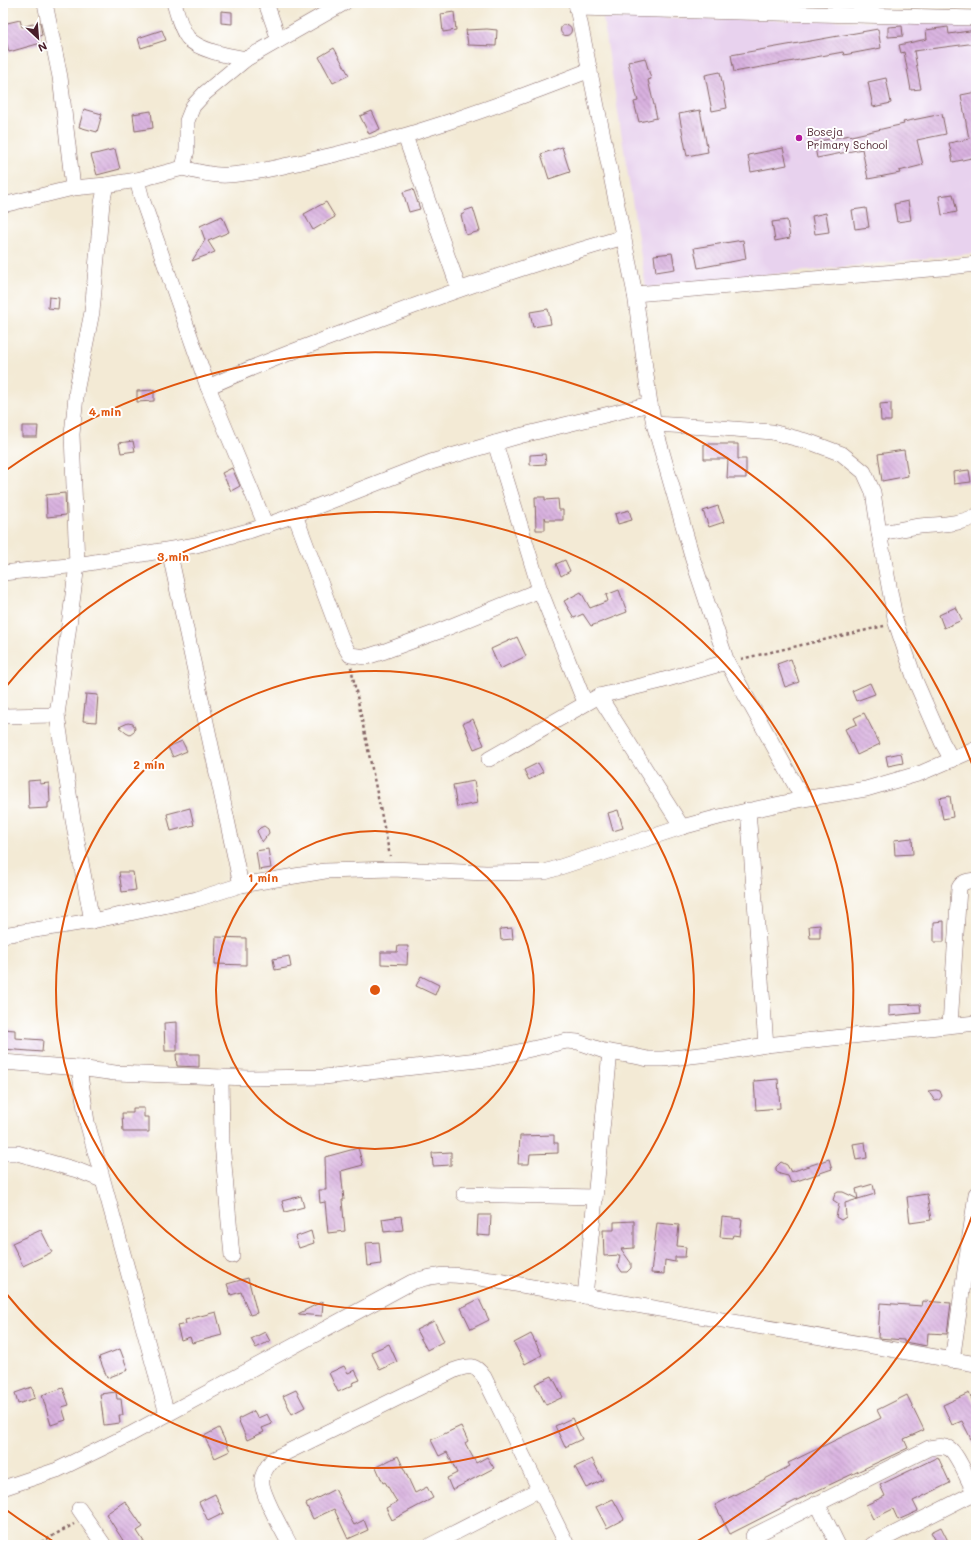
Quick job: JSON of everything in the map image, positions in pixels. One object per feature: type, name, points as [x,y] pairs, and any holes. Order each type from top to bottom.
[{"type":"street","points":[[45,3],[60,77],[73,188]]},
{"type":"street","points":[[174,3],[181,25],[188,38],[201,47],[229,56],[246,59]]},
{"type":"street","points":[[266,3],[279,40]]},
{"type":"street","points":[[183,168],[187,150],[187,121],[193,106],[205,93],[246,59],[344,3]]},
{"type":"street","points":[[803,799],[727,662],[693,560],[654,424],[635,294],[577,6],[884,10],[976,18]]},
{"type":"street","points":[[3,205],[73,188],[137,180],[183,168],[227,176],[319,158],[405,136],[500,105],[590,70]]},
{"type":"street","points":[[405,136],[459,289]]},
{"type":"street","points":[[137,180],[142,199],[208,387],[266,526]]},
{"type":"street","points":[[92,921],[73,820],[57,716],[77,565],[72,434],[77,387],[92,312],[102,203],[106,185]]},
{"type":"street","points":[[208,387],[285,354],[459,289],[553,258],[624,237]]},
{"type":"street","points":[[635,294],[976,264]]},
{"type":"street","points":[[3,573],[77,565],[196,545],[266,526],[295,516],[431,462],[495,443],[650,404]]},
{"type":"street","points":[[654,424],[772,432],[810,442],[842,454],[864,472],[873,492],[896,623],[915,680],[942,742],[952,760]]},
{"type":"street","points":[[495,443],[540,590],[581,693],[592,699],[682,827]]},
{"type":"street","points":[[295,516],[343,643],[350,654],[366,657],[385,651],[437,632],[540,590]]},
{"type":"street","points":[[879,533],[919,526],[950,523],[971,519],[976,516]]},
{"type":"street","points":[[169,550],[241,885]]},
{"type":"street","points":[[489,759],[592,699],[727,662]]},
{"type":"street","points":[[3,716],[57,716]]},
{"type":"street","points":[[3,935],[92,921],[197,899],[241,885],[326,871],[392,869],[486,873],[545,872],[682,827],[748,810],[866,788],[921,773],[976,749]]},
{"type":"street","points":[[748,810],[766,1045]]},
{"type":"street","points":[[950,1025],[959,888],[965,881],[976,880]]},
{"type":"street","points":[[3,1062],[79,1068],[115,1073],[221,1077],[324,1077],[487,1059],[567,1041],[578,1042],[610,1052],[648,1059],[976,1023]]},
{"type":"street","points":[[585,1296],[610,1052]]},
{"type":"street","points":[[79,1068],[87,1122],[167,1414]]},
{"type":"street","points":[[221,1077],[222,1142],[232,1256]]},
{"type":"street","points":[[3,1153],[17,1153],[77,1170],[102,1180]]},
{"type":"street","points":[[464,1194],[595,1197]]},
{"type":"street","points":[[952,1361],[976,1194]]},
{"type":"street","points":[[3,1488],[57,1470],[129,1435],[397,1290],[427,1276],[443,1274],[460,1275],[976,1364]]},
{"type":"street","points":[[290,1545],[263,1492],[261,1480],[266,1468],[273,1459],[448,1373],[467,1366],[478,1368],[484,1377],[567,1545]]},
{"type":"street","points":[[753,1536],[929,1448],[940,1446],[950,1449],[957,1459],[975,1495],[872,1545]]},
{"type":"street","points":[[431,1545],[540,1489]]},
{"type":"street","points":[[817,1504],[838,1545]]},
{"type":"street","points":[[82,1513],[104,1545]]},
{"type":"path","points":[[727,662],[896,623]]},
{"type":"path","points":[[350,654],[352,677],[366,736],[392,869]]},
{"type":"path","points":[[36,1545],[82,1513]]},
{"type":"shaded area","name":"Boseja Primary School","points":[[603,18],[976,22],[976,253],[646,288]]},
{"type":"building","points":[[221,11],[232,12],[232,24],[221,23]]},
{"type":"building","points":[[454,12],[456,30],[443,32],[441,14]]},
{"type":"building","points":[[20,20],[22,27],[40,22],[42,35],[39,36],[41,43],[9,52],[3,31],[3,24]]},
{"type":"building","points":[[564,25],[568,25],[570,26],[570,34],[564,35],[561,32],[561,28]]},
{"type":"building","points":[[902,26],[903,36],[888,37],[888,27]]},
{"type":"building","points":[[948,27],[949,34],[976,30],[976,43],[914,51],[921,89],[911,90],[904,52],[901,53],[899,45],[927,39],[926,30]]},
{"type":"building","points":[[878,29],[881,48],[844,55],[843,52],[734,72],[731,55]]},
{"type":"building","points":[[162,30],[166,40],[141,48],[138,38]]},
{"type":"building","points":[[466,30],[497,30],[496,46],[468,45]]},
{"type":"building","points":[[334,48],[349,75],[333,83],[319,57]]},
{"type":"building","points":[[645,58],[651,79],[648,80],[657,118],[639,122],[634,102],[638,101],[628,62]]},
{"type":"building","points":[[720,72],[727,108],[712,111],[705,75]]},
{"type":"building","points":[[886,78],[891,103],[873,107],[868,82]]},
{"type":"building","points":[[976,92],[976,157],[953,162],[949,143],[969,139],[961,95]]},
{"type":"building","points":[[84,109],[102,114],[97,132],[79,127]]},
{"type":"building","points":[[700,110],[708,152],[687,156],[679,114]]},
{"type":"building","points":[[151,111],[153,128],[135,131],[133,114]]},
{"type":"building","points":[[372,111],[380,129],[369,134],[360,116]]},
{"type":"building","points":[[942,114],[946,134],[917,140],[923,165],[899,171],[900,173],[868,179],[862,149],[817,158],[814,142],[851,136],[904,124],[903,122]]},
{"type":"building","points":[[562,147],[570,172],[549,179],[541,154]]},
{"type":"building","points":[[783,148],[787,165],[751,172],[748,155]]},
{"type":"building","points":[[115,149],[120,169],[97,175],[91,155]]},
{"type":"building","points":[[413,189],[420,209],[409,212],[403,192]]},
{"type":"building","points":[[953,194],[957,212],[942,215],[939,196]]},
{"type":"building","points":[[908,201],[911,220],[897,222],[894,204]]},
{"type":"building","points":[[326,202],[335,217],[313,230],[304,214]]},
{"type":"building","points":[[473,208],[480,231],[466,235],[461,215],[465,213],[464,211]]},
{"type":"building","points":[[866,208],[869,227],[855,229],[852,210]]},
{"type":"building","points":[[826,213],[829,232],[815,234],[812,216]]},
{"type":"building","points":[[222,216],[229,232],[208,241],[215,252],[192,261],[205,240],[200,226]]},
{"type":"building","points":[[787,220],[790,238],[775,241],[772,222]]},
{"type":"building","points":[[743,240],[746,259],[698,268],[694,248]]},
{"type":"building","points":[[672,253],[675,269],[656,272],[654,255]]},
{"type":"building","points":[[49,297],[59,298],[58,309],[48,308]]},
{"type":"building","points":[[548,309],[551,324],[533,327],[530,312]]},
{"type":"building","points":[[154,390],[154,401],[137,402],[137,391]]},
{"type":"building","points":[[891,403],[891,421],[881,421],[880,404]]},
{"type":"building","points":[[22,426],[38,426],[37,437],[22,437]]},
{"type":"building","points":[[133,441],[135,451],[121,453],[119,443]]},
{"type":"building","points":[[704,444],[738,444],[738,459],[746,459],[746,478],[727,478],[728,459],[704,459]]},
{"type":"building","points":[[904,450],[908,476],[882,481],[878,454]]},
{"type":"building","points":[[545,454],[546,464],[530,465],[530,455]]},
{"type":"building","points":[[232,468],[240,486],[231,491],[222,473]]},
{"type":"building","points":[[969,470],[971,482],[954,484],[953,472]]},
{"type":"building","points":[[65,493],[66,515],[47,517],[46,495]]},
{"type":"building","points":[[535,497],[545,497],[545,500],[558,499],[559,510],[563,510],[563,520],[546,520],[545,517],[545,530],[536,530]]},
{"type":"building","points":[[718,506],[724,522],[709,527],[703,511]]},
{"type":"building","points":[[629,510],[632,520],[618,524],[615,514]]},
{"type":"building","points":[[565,560],[570,571],[561,576],[556,564]]},
{"type":"building","points":[[619,590],[627,612],[591,626],[583,614],[574,618],[564,601],[581,592],[590,608],[608,601],[606,595]]},
{"type":"building","points":[[956,607],[962,620],[944,628],[939,615]]},
{"type":"building","points":[[517,637],[526,656],[500,669],[491,649]]},
{"type":"building","points":[[791,659],[799,682],[785,687],[777,664]]},
{"type":"building","points":[[870,683],[875,694],[856,701],[852,691]]},
{"type":"building","points":[[86,694],[98,695],[96,722],[83,721]]},
{"type":"building","points":[[864,713],[880,744],[857,755],[845,729],[857,724],[854,718]]},
{"type":"building","points":[[473,719],[484,745],[474,749],[463,723]]},
{"type":"building","points":[[128,723],[133,724],[135,728],[134,732],[130,735],[119,727]]},
{"type":"building","points":[[182,741],[187,751],[173,757],[168,747]]},
{"type":"building","points":[[901,753],[903,763],[888,766],[886,756]]},
{"type":"building","points":[[538,763],[543,772],[529,780],[524,770]]},
{"type":"building","points":[[40,780],[40,784],[49,783],[50,802],[48,803],[48,808],[29,809],[28,781]]},
{"type":"building","points":[[474,781],[478,803],[457,807],[453,785]]},
{"type":"building","points":[[950,796],[953,817],[943,819],[939,798]]},
{"type":"building","points":[[190,808],[194,825],[171,831],[167,814]]},
{"type":"building","points":[[618,810],[623,828],[613,831],[608,813]]},
{"type":"building","points":[[264,826],[268,829],[269,833],[262,842],[257,831]]},
{"type":"building","points":[[912,838],[913,854],[895,855],[894,840]]},
{"type":"building","points":[[268,849],[271,868],[259,870],[256,851]]},
{"type":"building","points":[[119,872],[133,872],[136,890],[122,892]]},
{"type":"building","points":[[944,921],[944,942],[934,942],[934,922]]},
{"type":"building","points":[[820,925],[820,938],[810,938],[809,926]]},
{"type":"building","points":[[512,928],[513,939],[501,940],[500,929]]},
{"type":"building","points":[[216,937],[246,938],[246,965],[215,964]]},
{"type":"building","points":[[398,946],[408,946],[407,965],[381,964],[381,952],[397,952]]},
{"type":"building","points":[[289,956],[291,967],[275,970],[273,959]]},
{"type":"building","points":[[421,976],[439,985],[435,995],[416,986]]},
{"type":"building","points":[[920,1004],[921,1013],[889,1016],[889,1005]]},
{"type":"building","points":[[177,1022],[177,1051],[165,1051],[164,1023]]},
{"type":"building","points":[[3,1029],[15,1030],[15,1038],[43,1040],[42,1052],[3,1049]]},
{"type":"building","points":[[176,1054],[199,1054],[199,1067],[177,1066]]},
{"type":"building","points":[[778,1079],[780,1108],[756,1110],[754,1081]]},
{"type":"building","points":[[928,1091],[940,1091],[942,1096],[939,1100],[935,1101]]},
{"type":"building","points":[[133,1108],[144,1108],[144,1117],[149,1117],[149,1132],[123,1132],[122,1113],[133,1113]]},
{"type":"building","points":[[554,1135],[554,1143],[558,1143],[558,1153],[530,1154],[529,1164],[518,1164],[520,1136]]},
{"type":"building","points":[[865,1142],[867,1158],[856,1160],[853,1144]]},
{"type":"building","points":[[358,1148],[363,1165],[341,1171],[345,1231],[328,1233],[325,1202],[320,1203],[319,1190],[326,1190],[325,1157]]},
{"type":"building","points":[[451,1152],[451,1165],[433,1166],[432,1153]]},
{"type":"building","points":[[829,1159],[832,1169],[791,1183],[788,1176],[780,1174],[776,1171],[776,1167],[781,1162],[787,1165],[791,1172]]},
{"type":"building","points":[[873,1184],[875,1194],[858,1199],[856,1189]]},
{"type":"building","points":[[838,1192],[843,1192],[858,1199],[845,1203],[846,1217],[841,1220],[836,1217],[839,1204],[833,1200],[835,1194]]},
{"type":"building","points":[[927,1194],[931,1220],[910,1223],[907,1197]]},
{"type":"building","points":[[301,1196],[304,1207],[285,1212],[282,1201]]},
{"type":"building","points":[[478,1215],[491,1215],[490,1236],[477,1235]]},
{"type":"building","points":[[401,1216],[403,1230],[384,1232],[382,1219]]},
{"type":"building","points":[[722,1217],[742,1219],[740,1236],[733,1235],[732,1238],[720,1237]]},
{"type":"building","points":[[634,1221],[634,1248],[621,1249],[631,1263],[631,1268],[627,1272],[622,1272],[618,1266],[620,1255],[604,1256],[603,1230],[614,1230],[614,1222]]},
{"type":"building","points":[[657,1223],[679,1225],[677,1246],[686,1247],[685,1257],[675,1257],[675,1262],[665,1260],[664,1274],[651,1273]]},
{"type":"building","points":[[41,1230],[52,1252],[23,1266],[12,1243]]},
{"type":"building","points":[[311,1231],[314,1243],[299,1248],[295,1237]]},
{"type":"building","points":[[379,1242],[381,1264],[368,1266],[366,1243]]},
{"type":"building","points":[[248,1278],[257,1313],[250,1315],[241,1292],[231,1295],[227,1284]]},
{"type":"building","points":[[479,1299],[489,1320],[471,1329],[461,1308]]},
{"type":"building","points":[[323,1301],[322,1316],[298,1314]]},
{"type":"building","points":[[923,1301],[951,1303],[947,1334],[928,1333],[927,1346],[904,1342],[904,1340],[878,1338],[880,1303],[922,1306]]},
{"type":"building","points":[[216,1312],[222,1335],[192,1343],[190,1337],[181,1340],[177,1326],[186,1324],[185,1320]]},
{"type":"building","points":[[434,1321],[444,1341],[427,1350],[416,1330]]},
{"type":"building","points":[[265,1332],[270,1341],[256,1348],[251,1339]]},
{"type":"building","points":[[531,1334],[542,1355],[525,1364],[514,1343]]},
{"type":"building","points":[[389,1344],[397,1362],[380,1370],[371,1352]]},
{"type":"building","points":[[120,1349],[128,1370],[107,1378],[99,1357]]},
{"type":"building","points":[[344,1366],[348,1373],[355,1370],[360,1380],[338,1392],[329,1373]]},
{"type":"building","points":[[552,1376],[563,1397],[546,1405],[535,1384]]},
{"type":"building","points":[[32,1387],[35,1398],[18,1404],[15,1393]]},
{"type":"building","points":[[63,1388],[69,1405],[62,1407],[66,1420],[51,1425],[42,1395]]},
{"type":"building","points":[[296,1390],[305,1407],[292,1414],[283,1396]]},
{"type":"building","points":[[116,1392],[117,1399],[121,1399],[123,1415],[119,1415],[120,1423],[104,1425],[100,1394]]},
{"type":"building","points":[[969,1393],[976,1408],[976,1449],[962,1421],[952,1425],[943,1405]]},
{"type":"building","points":[[907,1395],[924,1430],[904,1439],[908,1448],[795,1501],[730,1534],[715,1505],[790,1466],[788,1463],[881,1418],[877,1410]]},
{"type":"building","points":[[254,1411],[258,1418],[267,1414],[272,1424],[262,1428],[264,1432],[247,1440],[238,1419]]},
{"type":"building","points":[[572,1418],[582,1439],[565,1447],[555,1426]]},
{"type":"building","points":[[461,1426],[468,1441],[465,1443],[476,1463],[487,1457],[494,1468],[452,1490],[447,1478],[457,1473],[447,1452],[439,1456],[431,1440]]},
{"type":"building","points":[[219,1428],[230,1451],[215,1458],[204,1436]]},
{"type":"building","points":[[398,1456],[415,1493],[427,1487],[433,1498],[392,1520],[386,1508],[397,1502],[385,1482],[383,1483],[376,1467]]},
{"type":"building","points":[[938,1457],[950,1483],[913,1501],[918,1511],[898,1520],[893,1509],[873,1519],[866,1505],[885,1496],[880,1485]]},
{"type":"building","points":[[592,1459],[603,1480],[586,1488],[575,1467]]},
{"type":"building","points":[[335,1489],[354,1525],[364,1520],[368,1530],[348,1539],[334,1509],[313,1519],[306,1504]]},
{"type":"building","points":[[215,1494],[224,1513],[208,1521],[199,1502]]},
{"type":"building","points":[[613,1499],[624,1519],[607,1528],[596,1507]]},
{"type":"building","points":[[125,1501],[143,1527],[137,1531],[146,1545],[126,1545],[106,1514]]},
{"type":"building","points":[[941,1527],[950,1545],[938,1545],[931,1532]]},
{"type":"place","name":"Boseja Primary School","points":[[799,138]]}]
